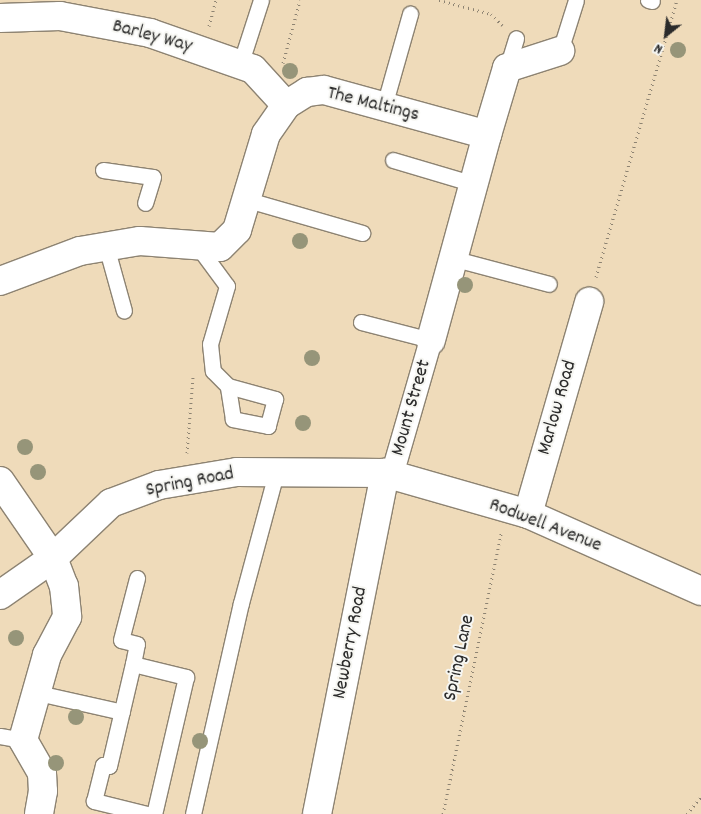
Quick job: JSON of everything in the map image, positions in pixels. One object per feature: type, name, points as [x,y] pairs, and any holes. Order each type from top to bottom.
[{"type":"street","name":"Barley Way","points":[[0,18],[60,16],[150,33],[253,70],[278,97]]},
{"type":"street","points":[[431,340],[455,260],[487,135],[507,68],[560,51]]},
{"type":"street","name":"The Maltings","points":[[0,281],[80,251],[106,246],[141,233],[199,248],[220,247],[236,230],[248,200],[278,97],[324,90],[487,135]]},
{"type":"street","name":"Marlow Road","points":[[517,511],[589,302]]},
{"type":"street","name":"Mount Street","points":[[389,474],[431,340]]},
{"type":"street","name":"Spring Road","points":[[0,595],[53,558],[111,503],[159,484],[237,472],[389,474]]},
{"type":"street","name":"Rodwell Avenue","points":[[389,474],[517,511],[701,591]]},
{"type":"street","name":"Newberry Road","points":[[317,814],[389,474]]},
{"type":"street","points":[[0,481],[53,558],[64,586],[68,617],[47,655],[38,693],[12,738],[42,773],[43,791],[39,814]]},
{"type":"lane","points":[[240,65],[261,0]]},
{"type":"lane","points":[[560,51],[576,0]]},
{"type":"lane","points":[[384,106],[410,14]]},
{"type":"lane","points":[[507,68],[516,38]]},
{"type":"lane","points":[[393,160],[474,184]]},
{"type":"lane","points":[[103,170],[153,177],[145,203]]},
{"type":"lane","points":[[248,200],[362,232]]},
{"type":"lane","points":[[106,246],[124,311]]},
{"type":"lane","points":[[199,248],[227,286],[210,344],[213,371],[228,386]]},
{"type":"lane","points":[[455,260],[549,284]]},
{"type":"lane","points":[[361,322],[431,340]]},
{"type":"lane","points":[[193,814],[241,603],[276,473]]},
{"type":"lane","points":[[137,578],[121,640],[137,644],[109,766],[103,765],[94,801],[147,814]]},
{"type":"lane","points":[[133,664],[186,677],[154,814]]},
{"type":"lane","points":[[38,693],[122,712]]},
{"type":"path","points":[[278,97],[281,71],[300,0]]},
{"type":"path","points":[[439,0],[490,14],[516,38]]},
{"type":"path","points":[[589,302],[677,0]]},
{"type":"path","name":"Spring Lane","points":[[443,814],[517,511]]},
{"type":"path","points":[[688,814],[701,797]]}]
